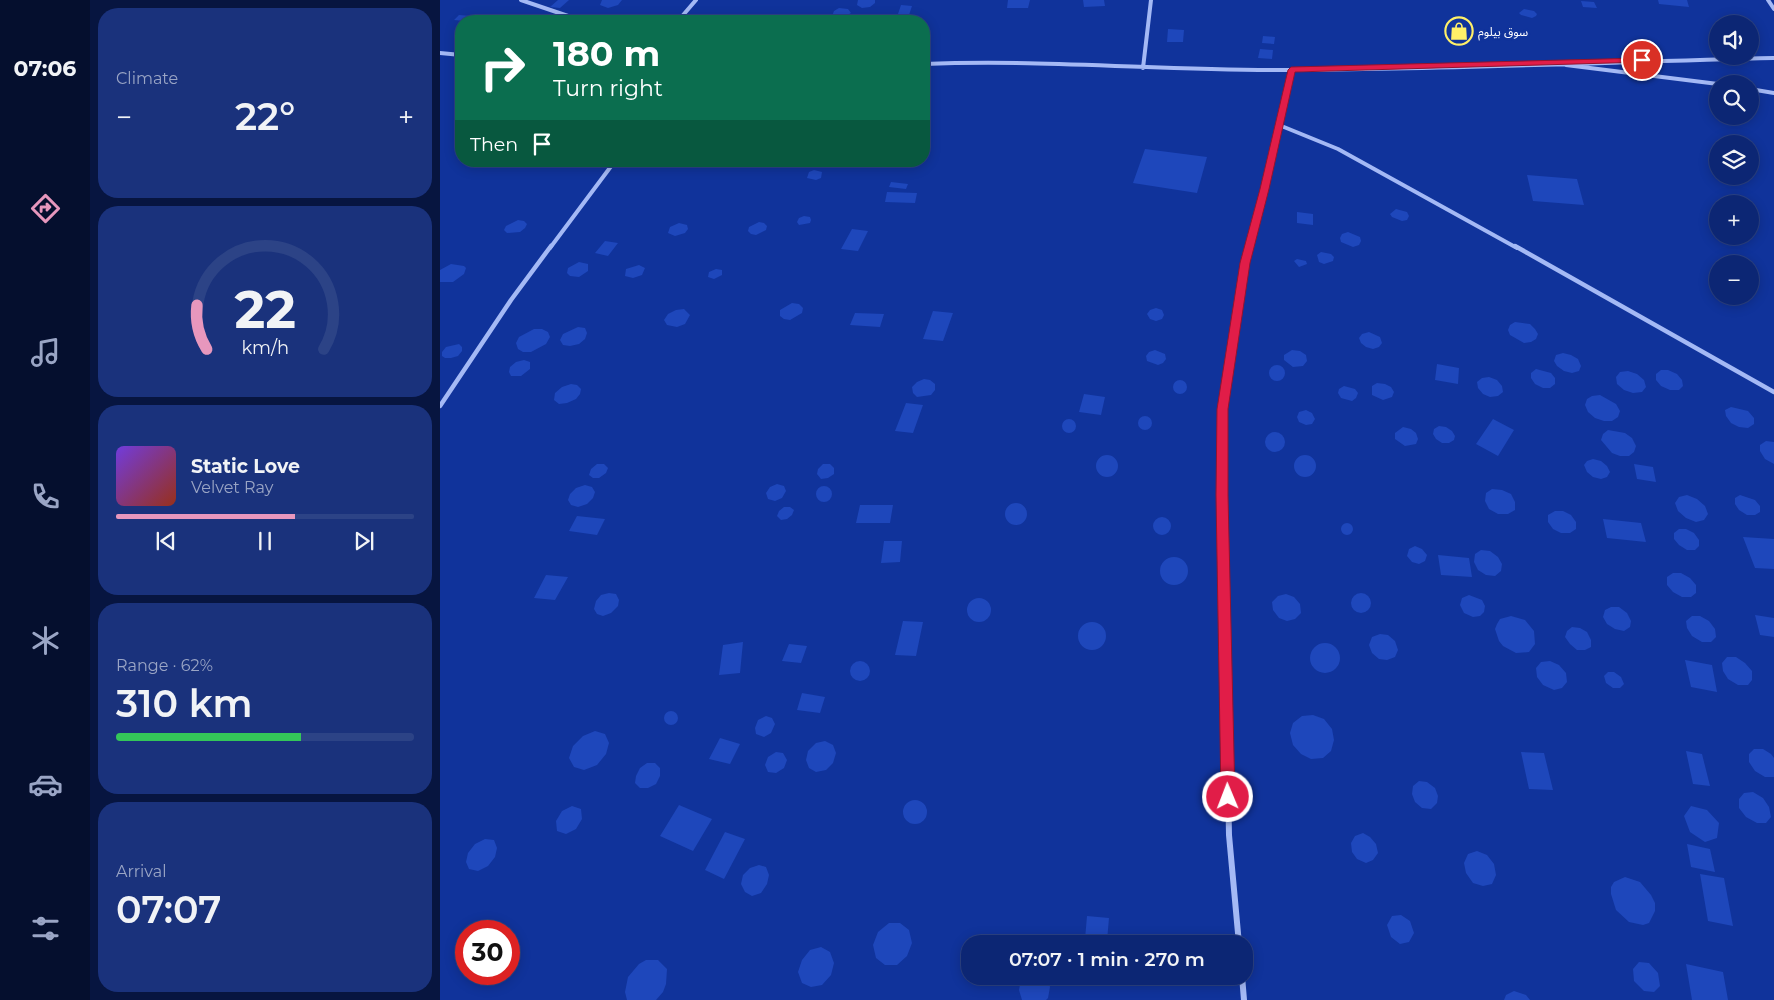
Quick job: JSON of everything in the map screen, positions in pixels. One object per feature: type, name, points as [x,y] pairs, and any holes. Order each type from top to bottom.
[{"type":"street","points":[[521,0],[565,15]]},
{"type":"street","points":[[683,15],[696,0]]},
{"type":"street","points":[[1143,68],[1151,0]]},
{"type":"street","points":[[1768,0],[1774,9]]},
{"type":"street","points":[[440,54],[455,55]]},
{"type":"street","points":[[930,64],[972,62],[1143,68],[1291,70],[1548,62],[1774,58]]},
{"type":"street","points":[[1548,62],[1709,83]]},
{"type":"street","points":[[1238,935],[1229,835],[1222,495],[1223,409],[1245,263],[1291,70]]},
{"type":"street","points":[[1759,90],[1774,93]]},
{"type":"street","points":[[1279,125],[1338,149],[1774,392]]},
{"type":"street","points":[[440,406],[511,300],[611,167]]},
{"type":"street","points":[[1243,985],[1244,1000]]},
{"type":"building","points":[[558,0],[569,0],[560,8],[550,7]]},
{"type":"building","points":[[602,0],[622,0],[618,5],[608,8],[600,5]]},
{"type":"building","points":[[858,0],[875,0],[875,3],[870,7],[862,8],[857,5]]},
{"type":"building","points":[[1008,0],[1030,0],[1028,8],[1007,8]]},
{"type":"building","points":[[1083,0],[1104,0],[1105,6],[1084,7]]},
{"type":"building","points":[[1658,0],[1687,0],[1689,7],[1659,4]]},
{"type":"building","points":[[1581,1],[1594,2],[1597,8],[1583,7]]},
{"type":"building","points":[[901,5],[912,6],[909,15],[898,15]]},
{"type":"building","points":[[839,8],[848,9],[851,13],[847,15],[832,15],[834,11]]},
{"type":"building","points":[[1524,9],[1534,11],[1537,14],[1532,18],[1521,15],[1519,13]]},
{"type":"building","points":[[1168,29],[1184,30],[1183,42],[1167,42]]},
{"type":"building","points":[[1263,36],[1275,37],[1274,44],[1262,43]]},
{"type":"building","points":[[1260,49],[1273,50],[1272,59],[1258,58]]},
{"type":"building","points":[[1145,149],[1207,157],[1197,193],[1133,183]]},
{"type":"building","points":[[814,170],[822,172],[821,178],[816,180],[807,178],[809,172]]},
{"type":"building","points":[[1527,175],[1577,179],[1584,205],[1533,201]]},
{"type":"building","points":[[891,182],[908,184],[906,189],[889,187]]},
{"type":"building","points":[[887,192],[917,193],[915,203],[885,202]]},
{"type":"building","points":[[1396,209],[1407,212],[1409,216],[1407,220],[1402,221],[1392,217],[1390,214]]},
{"type":"building","points":[[1297,212],[1313,214],[1313,225],[1297,223]]},
{"type":"building","points":[[804,216],[810,217],[810,223],[799,225],[797,222],[799,218]]},
{"type":"building","points":[[518,220],[524,221],[527,224],[520,232],[507,233],[504,230],[506,226]]},
{"type":"building","points":[[759,222],[767,226],[766,230],[756,235],[751,234],[748,231],[749,227]]},
{"type":"building","points":[[679,223],[687,225],[688,229],[685,233],[675,236],[668,233],[670,227]]},
{"type":"building","points":[[852,229],[868,231],[858,251],[841,249]]},
{"type":"building","points":[[1348,232],[1360,237],[1359,245],[1353,247],[1341,242],[1342,234]]},
{"type":"building","points":[[605,241],[618,243],[608,256],[595,253]]},
{"type":"building","points":[[1321,252],[1331,254],[1334,257],[1333,261],[1324,264],[1319,262],[1317,255]]},
{"type":"building","points":[[1297,259],[1306,261],[1307,264],[1299,267],[1294,261]]},
{"type":"building","points":[[579,262],[588,264],[588,271],[579,277],[570,276],[567,273],[568,268]]},
{"type":"building","points":[[451,264],[464,266],[466,268],[464,274],[453,282],[440,282],[440,270]]},
{"type":"building","points":[[639,265],[645,268],[642,275],[633,278],[625,276],[626,269]]},
{"type":"building","points":[[716,269],[722,270],[722,275],[714,279],[708,277],[709,272]]},
{"type":"building","points":[[792,303],[799,304],[803,308],[802,313],[790,320],[784,319],[780,316],[780,310]]},
{"type":"building","points":[[1156,308],[1162,310],[1164,315],[1162,319],[1156,321],[1150,319],[1147,314],[1150,310]]},
{"type":"building","points":[[684,309],[690,315],[685,324],[677,327],[667,325],[664,320],[668,314]]},
{"type":"building","points":[[933,311],[953,313],[943,341],[923,339]]},
{"type":"building","points":[[855,313],[884,314],[880,327],[850,325]]},
{"type":"building","points":[[1515,322],[1530,324],[1538,334],[1536,339],[1524,343],[1510,335],[1508,330],[1510,325]]},
{"type":"building","points":[[578,327],[585,328],[587,333],[585,339],[579,344],[563,345],[560,340],[563,334]]},
{"type":"building","points":[[534,329],[542,329],[548,332],[550,337],[546,344],[531,352],[523,352],[518,349],[516,343],[519,337]]},
{"type":"building","points":[[1369,332],[1380,337],[1382,343],[1379,347],[1373,349],[1361,343],[1359,338],[1362,334]]},
{"type":"building","points":[[459,344],[462,347],[462,351],[458,356],[445,358],[442,356],[442,352],[446,347]]},
{"type":"building","points":[[1155,350],[1165,354],[1166,359],[1158,365],[1147,361],[1146,356],[1149,352]]},
{"type":"building","points":[[1292,350],[1300,351],[1306,355],[1307,361],[1303,366],[1293,367],[1284,360],[1284,355]]},
{"type":"building","points":[[1563,353],[1578,359],[1581,366],[1579,371],[1572,373],[1564,371],[1557,366],[1554,361],[1556,355]]},
{"type":"building","points":[[524,360],[530,362],[530,369],[521,376],[511,376],[509,372],[510,367],[516,362]]},
{"type":"building","points":[[1437,364],[1459,368],[1458,384],[1435,380]]},
{"type":"building","points":[[1274,365],[1280,365],[1285,370],[1283,379],[1274,381],[1269,376],[1269,370]]},
{"type":"building","points":[[1536,369],[1551,373],[1555,378],[1555,384],[1550,388],[1543,388],[1535,384],[1531,378],[1531,373]]},
{"type":"building","points":[[1661,370],[1668,370],[1677,374],[1682,380],[1683,386],[1679,390],[1670,390],[1661,386],[1656,380],[1656,374]]},
{"type":"building","points":[[1628,371],[1637,374],[1644,380],[1646,387],[1642,392],[1633,393],[1624,390],[1617,384],[1616,377],[1620,372]]},
{"type":"building","points":[[1489,377],[1497,380],[1502,386],[1503,392],[1498,396],[1490,397],[1483,394],[1478,388],[1477,382],[1482,378]]},
{"type":"building","points":[[924,379],[930,380],[935,384],[935,390],[931,395],[917,397],[913,393],[912,387]]},
{"type":"building","points":[[1180,380],[1185,382],[1187,387],[1185,392],[1180,394],[1175,392],[1173,387],[1175,382]]},
{"type":"building","points":[[1377,383],[1391,387],[1394,392],[1392,397],[1383,400],[1372,395],[1372,386]]},
{"type":"building","points":[[571,384],[577,385],[581,389],[576,399],[559,404],[554,400],[555,393],[562,387]]},
{"type":"building","points":[[1344,386],[1355,389],[1358,393],[1352,401],[1341,398],[1338,393],[1339,389]]},
{"type":"building","points":[[1084,394],[1105,397],[1101,415],[1079,412]]},
{"type":"building","points":[[1600,395],[1616,404],[1620,411],[1618,417],[1612,421],[1595,418],[1588,412],[1585,405],[1587,399]]},
{"type":"building","points":[[906,403],[923,405],[913,433],[895,431]]},
{"type":"building","points":[[1731,407],[1748,411],[1754,418],[1754,424],[1748,428],[1739,427],[1731,423],[1726,416],[1725,410]]},
{"type":"building","points":[[1306,410],[1312,413],[1315,419],[1312,424],[1306,425],[1299,422],[1297,417],[1299,412]]},
{"type":"building","points":[[1142,416],[1148,416],[1152,423],[1148,430],[1142,430],[1138,426],[1138,420]]},
{"type":"building","points":[[1069,419],[1074,421],[1076,426],[1074,431],[1069,433],[1064,431],[1062,426],[1064,421]]},
{"type":"building","points":[[1493,419],[1514,430],[1498,456],[1476,444]]},
{"type":"building","points":[[1439,426],[1446,427],[1452,431],[1455,436],[1454,440],[1449,443],[1442,443],[1436,439],[1433,434],[1434,429]]},
{"type":"building","points":[[1403,427],[1411,429],[1416,433],[1418,439],[1416,444],[1405,446],[1395,439],[1395,433]]},
{"type":"building","points":[[1608,430],[1625,433],[1632,438],[1636,446],[1634,452],[1629,456],[1620,456],[1612,453],[1601,440],[1603,434]]},
{"type":"building","points":[[1275,432],[1282,435],[1285,442],[1282,449],[1275,452],[1268,449],[1265,442],[1268,435]]},
{"type":"building","points":[[1766,441],[1774,442],[1774,464],[1765,459],[1760,451],[1760,445]]},
{"type":"building","points":[[1107,455],[1115,458],[1118,466],[1115,474],[1107,477],[1099,474],[1096,466],[1099,458]]},
{"type":"building","points":[[1305,455],[1313,458],[1316,466],[1313,474],[1305,477],[1297,474],[1294,466],[1297,458]]},
{"type":"building","points":[[1593,459],[1601,461],[1607,466],[1610,472],[1607,477],[1601,479],[1593,477],[1587,472],[1584,465],[1587,461]]},
{"type":"building","points":[[597,464],[604,464],[608,468],[606,473],[599,478],[593,478],[589,475],[591,469]]},
{"type":"building","points":[[823,464],[830,464],[834,468],[834,474],[828,478],[821,479],[817,474],[818,469]]},
{"type":"building","points":[[1634,464],[1653,467],[1656,482],[1637,479]]},
{"type":"building","points":[[777,484],[784,486],[786,491],[782,498],[775,501],[768,499],[766,493],[770,487]]},
{"type":"building","points":[[585,485],[592,487],[595,492],[593,498],[587,504],[578,507],[571,505],[568,500],[570,494],[576,488]]},
{"type":"building","points":[[824,486],[830,488],[832,494],[830,500],[824,502],[818,500],[816,494],[818,488]]},
{"type":"building","points":[[1492,489],[1502,490],[1511,494],[1515,502],[1515,510],[1508,514],[1498,514],[1489,509],[1485,501],[1486,493]]},
{"type":"building","points":[[1687,495],[1697,499],[1705,506],[1708,514],[1704,520],[1696,522],[1686,518],[1678,511],[1675,503],[1679,497]]},
{"type":"building","points":[[1740,495],[1755,500],[1760,506],[1760,512],[1755,515],[1747,515],[1739,510],[1735,504],[1735,498]]},
{"type":"building","points":[[1016,503],[1024,506],[1027,514],[1024,522],[1016,525],[1008,522],[1005,514],[1008,506]]},
{"type":"building","points":[[860,505],[893,505],[890,523],[856,523]]},
{"type":"building","points":[[784,507],[790,507],[794,510],[787,519],[781,520],[777,516]]},
{"type":"building","points":[[1555,511],[1563,511],[1571,515],[1576,522],[1576,529],[1570,533],[1561,533],[1553,529],[1548,522],[1548,515]]},
{"type":"building","points":[[577,516],[605,519],[597,535],[569,531]]},
{"type":"building","points":[[1158,517],[1166,517],[1171,522],[1169,533],[1158,535],[1153,530],[1153,522]]},
{"type":"building","points":[[1603,519],[1641,523],[1646,542],[1607,538]]},
{"type":"building","points":[[1345,523],[1349,523],[1353,529],[1349,535],[1345,535],[1341,531],[1341,527]]},
{"type":"building","points":[[1679,529],[1686,529],[1694,533],[1699,540],[1699,546],[1695,550],[1687,550],[1674,539],[1674,533]]},
{"type":"building","points":[[1743,537],[1774,539],[1774,569],[1755,568]]},
{"type":"building","points":[[884,541],[902,541],[900,562],[881,563]]},
{"type":"building","points":[[1415,546],[1422,549],[1427,555],[1425,561],[1419,564],[1412,562],[1407,556],[1409,549]]},
{"type":"building","points":[[1481,550],[1490,551],[1498,557],[1502,564],[1501,571],[1495,576],[1486,575],[1478,570],[1474,562],[1475,554]]},
{"type":"building","points":[[1438,555],[1469,558],[1472,577],[1441,575]]},
{"type":"building","points":[[1174,557],[1184,561],[1188,571],[1184,581],[1174,585],[1164,581],[1160,571],[1164,561]]},
{"type":"building","points":[[1673,573],[1681,573],[1690,578],[1696,585],[1696,593],[1691,597],[1682,597],[1673,592],[1667,585],[1667,577]]},
{"type":"building","points":[[546,575],[568,577],[555,600],[534,598]]},
{"type":"building","points":[[1361,593],[1368,596],[1371,603],[1368,610],[1361,613],[1354,610],[1351,603],[1354,596]]},
{"type":"building","points":[[616,594],[619,600],[618,606],[611,613],[603,616],[597,614],[594,609],[596,601],[601,595]]},
{"type":"building","points":[[1286,594],[1294,597],[1300,604],[1301,613],[1295,619],[1287,621],[1279,618],[1273,610],[1272,602],[1278,596]]},
{"type":"building","points":[[1469,595],[1482,600],[1485,606],[1484,612],[1480,616],[1473,617],[1464,613],[1460,605],[1462,598]]},
{"type":"building","points":[[979,598],[987,602],[991,610],[987,618],[979,622],[971,618],[967,610],[971,602]]},
{"type":"building","points":[[1611,607],[1619,607],[1627,613],[1631,621],[1630,627],[1624,631],[1615,629],[1607,624],[1603,617],[1605,610]]},
{"type":"building","points":[[1755,615],[1774,618],[1774,637],[1760,635]]},
{"type":"building","points":[[1511,616],[1525,620],[1534,631],[1535,644],[1529,652],[1516,653],[1503,646],[1499,641],[1495,629],[1497,624],[1500,619]]},
{"type":"building","points":[[1692,616],[1700,616],[1709,621],[1715,629],[1716,637],[1711,642],[1702,642],[1692,636],[1687,628],[1686,621]]},
{"type":"building","points":[[903,621],[923,622],[916,656],[895,655]]},
{"type":"building","points":[[1092,622],[1102,626],[1106,636],[1102,646],[1092,650],[1082,646],[1078,636],[1082,626]]},
{"type":"building","points":[[1572,627],[1580,628],[1587,632],[1591,640],[1591,647],[1585,650],[1577,650],[1570,644],[1565,637],[1567,631]]},
{"type":"building","points":[[1380,634],[1388,635],[1395,641],[1398,650],[1395,657],[1387,660],[1379,659],[1372,653],[1369,645],[1372,637]]},
{"type":"building","points":[[743,642],[740,673],[719,675],[723,645]]},
{"type":"building","points":[[1325,643],[1331,644],[1339,652],[1339,664],[1331,672],[1325,673],[1319,672],[1311,664],[1310,658],[1311,652],[1319,644]]},
{"type":"building","points":[[789,644],[807,646],[801,663],[782,661]]},
{"type":"building","points":[[1727,657],[1736,657],[1752,671],[1752,680],[1748,685],[1738,685],[1728,679],[1723,671],[1722,663]]},
{"type":"building","points":[[1685,660],[1712,665],[1717,692],[1691,687]]},
{"type":"building","points":[[856,661],[864,661],[870,667],[870,675],[864,681],[856,681],[850,675],[850,667]]},
{"type":"building","points":[[1550,661],[1559,665],[1566,673],[1567,682],[1562,688],[1554,690],[1543,685],[1537,677],[1536,668],[1541,662]]},
{"type":"building","points":[[1608,672],[1614,672],[1621,677],[1624,684],[1620,688],[1613,688],[1606,683],[1604,676]]},
{"type":"building","points":[[802,693],[825,697],[820,713],[797,710]]},
{"type":"building","points":[[668,711],[674,711],[678,718],[674,725],[668,725],[664,721],[664,715]]},
{"type":"building","points":[[1313,715],[1324,719],[1332,729],[1334,740],[1331,751],[1323,758],[1311,759],[1301,754],[1293,745],[1290,733],[1293,723],[1302,716]]},
{"type":"building","points":[[766,716],[772,718],[775,724],[771,733],[764,737],[756,734],[755,728],[758,720]]},
{"type":"building","points":[[595,731],[605,734],[609,743],[606,754],[597,765],[584,770],[574,767],[569,758],[573,746],[583,736]]},
{"type":"building","points":[[720,738],[740,744],[730,764],[709,759]]},
{"type":"building","points":[[825,741],[833,745],[836,753],[833,763],[826,770],[816,772],[809,768],[806,760],[808,751],[816,743]]},
{"type":"building","points":[[1754,749],[1763,749],[1774,758],[1774,777],[1765,777],[1755,771],[1749,762],[1749,754]]},
{"type":"building","points":[[1686,751],[1702,754],[1710,786],[1693,784]]},
{"type":"building","points":[[776,752],[783,753],[787,760],[784,768],[776,773],[768,772],[765,765],[768,757]]},
{"type":"building","points":[[1521,752],[1544,753],[1553,790],[1529,789]]},
{"type":"building","points":[[647,763],[655,763],[660,768],[660,776],[656,784],[648,788],[640,788],[635,783],[636,776],[640,768]]},
{"type":"building","points":[[1419,781],[1427,782],[1435,788],[1438,796],[1437,803],[1431,809],[1422,808],[1415,802],[1412,794],[1413,786]]},
{"type":"building","points":[[1753,792],[1763,798],[1769,807],[1771,817],[1766,823],[1757,823],[1746,817],[1739,808],[1739,799],[1744,793]]},
{"type":"building","points":[[915,800],[924,803],[927,812],[924,821],[915,824],[906,821],[903,812],[906,803]]},
{"type":"building","points":[[679,805],[712,819],[693,851],[660,836]]},
{"type":"building","points":[[572,806],[581,809],[582,819],[576,829],[566,834],[557,831],[556,821],[562,811]]},
{"type":"building","points":[[1691,806],[1707,810],[1719,823],[1717,838],[1705,842],[1690,832],[1684,816]]},
{"type":"building","points":[[725,832],[745,839],[724,879],[705,870]]},
{"type":"building","points":[[1363,833],[1376,844],[1378,853],[1373,860],[1366,863],[1357,859],[1352,852],[1351,843],[1355,836]]},
{"type":"building","points":[[485,839],[494,840],[497,848],[495,857],[488,866],[478,871],[469,869],[466,862],[468,853],[475,844]]},
{"type":"building","points":[[1687,844],[1710,849],[1715,872],[1691,867]]},
{"type":"building","points":[[1477,851],[1487,855],[1494,864],[1496,875],[1492,884],[1483,886],[1473,883],[1466,873],[1464,863],[1468,854]]},
{"type":"building","points":[[759,865],[766,867],[769,875],[767,884],[761,893],[752,896],[745,892],[741,884],[743,875],[750,868]]},
{"type":"building","points":[[1700,874],[1724,878],[1733,926],[1708,921]]},
{"type":"building","points":[[1625,877],[1640,882],[1651,895],[1655,903],[1655,911],[1649,923],[1643,925],[1629,922],[1616,910],[1611,887],[1614,882]]},
{"type":"building","points":[[1401,915],[1410,921],[1414,933],[1409,942],[1400,944],[1391,937],[1387,925],[1392,916]]},
{"type":"building","points":[[1087,916],[1109,918],[1108,935],[1085,935]]},
{"type":"building","points":[[889,923],[900,923],[909,930],[912,943],[907,956],[897,965],[885,965],[876,958],[873,945],[878,932]]},
{"type":"building","points":[[821,947],[830,952],[834,963],[831,975],[822,985],[811,987],[802,983],[798,972],[802,960],[810,950]]},
{"type":"building","points":[[646,960],[658,960],[667,969],[666,984],[663,992],[656,1000],[627,1000],[625,992],[628,977],[639,964]]},
{"type":"building","points":[[1639,962],[1649,963],[1658,973],[1660,986],[1654,992],[1644,991],[1634,981],[1633,969]]},
{"type":"building","points":[[1686,964],[1723,972],[1728,1000],[1692,1000]]},
{"type":"building","points":[[1020,985],[1049,985],[1050,987],[1046,1000],[1022,1000],[1019,990]]},
{"type":"building","points":[[1514,991],[1526,995],[1530,1000],[1504,1000],[1506,995]]},
{"type":"place","name":"سوق بيلوم","points":[[1459,31]]},
{"type":"route","points":[[1228,797],[1222,495],[1223,409],[1245,263],[1291,70],[1642,60]]}]
